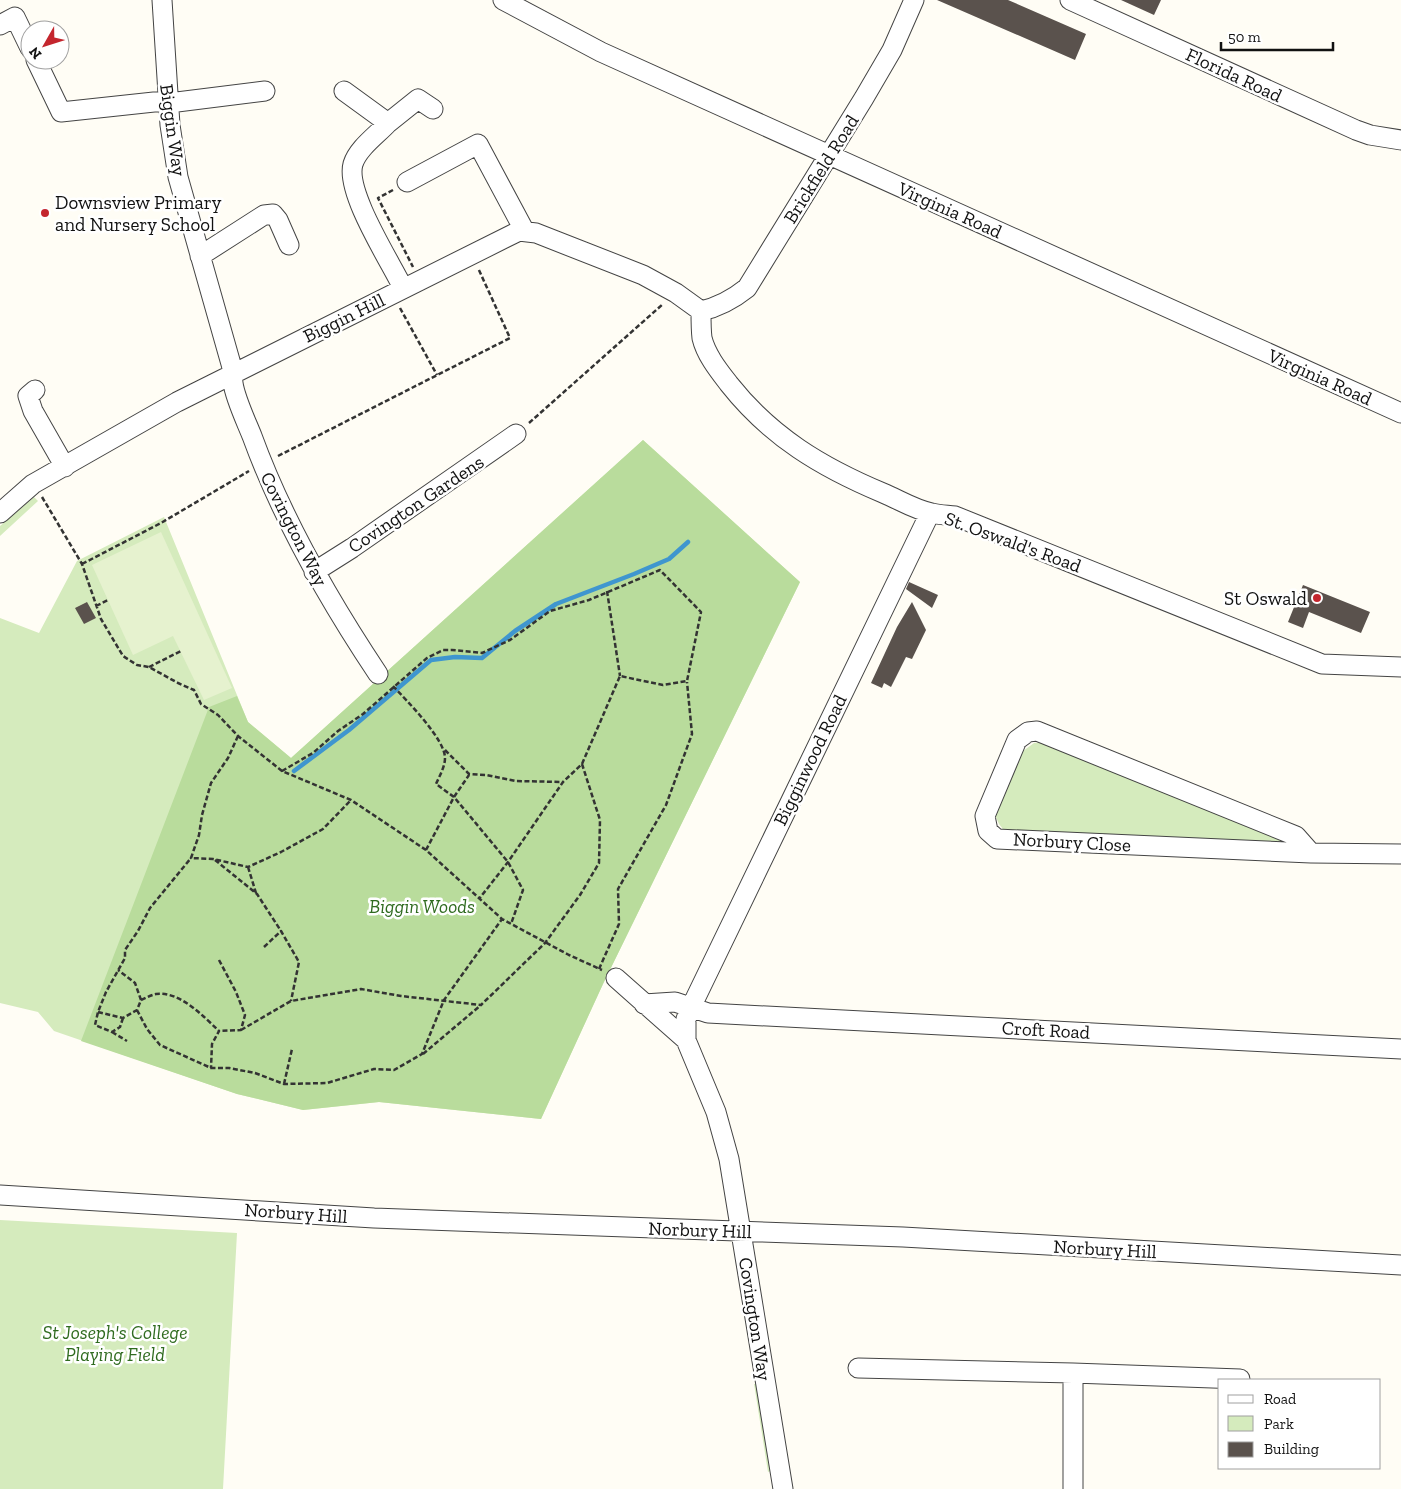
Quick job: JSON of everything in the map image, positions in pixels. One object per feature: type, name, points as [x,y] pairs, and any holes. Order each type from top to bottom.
[{"type":"street","name":"Biggin Way","points":[[162,0],[168,102],[178,177],[233,373]]},
{"type":"street","name":"Virginia Road","points":[[503,0],[601,52],[1401,413]]},
{"type":"street","name":"Brickfield Road","points":[[700,311],[718,307],[735,298],[747,288],[892,50],[914,0]]},
{"type":"street","name":"Florida Road","points":[[1070,0],[1356,130],[1370,135],[1401,140]]},
{"type":"street","points":[[0,26],[15,17],[20,27]]},
{"type":"street","points":[[41,70],[61,112],[265,91]]},
{"type":"street","points":[[344,91],[388,123]]},
{"type":"street","points":[[398,291],[361,208],[352,178],[353,165],[357,156],[388,123],[418,98],[434,109]]},
{"type":"street","points":[[407,182],[478,144],[524,230],[536,232],[643,275],[676,293],[700,311]]},
{"type":"street","points":[[200,256],[264,215],[273,214],[278,220],[289,245]]},
{"type":"street","name":"Biggin Hill","points":[[0,513],[34,484],[177,402],[508,235],[524,230]]},
{"type":"street","name":"St. Oswald's Road","points":[[700,311],[702,338],[709,355],[737,394],[765,423],[824,466],[930,513],[955,516],[1322,664],[1401,667]]},
{"type":"street","name":"Covington Way","points":[[233,373],[233,383],[262,463],[285,515],[314,572],[378,674]]},
{"type":"street","points":[[35,390],[28,396],[33,411],[65,466]]},
{"type":"street","name":"Covington Gardens","points":[[314,572],[352,548],[516,434]]},
{"type":"street","name":"Bigginwood Road","points":[[686,1040],[686,1019],[691,1008],[930,513]]},
{"type":"street","name":"Norbury Close","points":[[1311,853],[1296,836],[1037,731],[1028,732],[1016,740],[985,816],[988,831],[997,839],[1311,853],[1401,854]]},
{"type":"street","name":"Covington Way","points":[[610,975],[686,1040],[716,1112],[729,1159],[783,1489]]},
{"type":"street","name":"Croft Road","points":[[644,1004],[675,1002],[708,1013],[1401,1049]]},
{"type":"street","name":"Norbury Hill","points":[[0,1195],[374,1218],[903,1237],[1401,1265]]},
{"type":"street","points":[[858,1368],[1240,1379]]},
{"type":"street","points":[[1073,1373],[1073,1489]]},
{"type":"path","points":[[407,182],[378,198],[420,280]]},
{"type":"path","points":[[82,564],[161,524],[262,463],[510,338],[472,254]]},
{"type":"path","points":[[398,291],[437,375]]},
{"type":"path","points":[[516,434],[676,293]]},
{"type":"path","points":[[34,484],[82,564],[101,619],[123,656],[137,665],[149,667],[194,690],[201,704],[218,715],[238,736],[282,771],[351,800],[426,850],[502,919],[610,975]]},
{"type":"path","points":[[282,771],[313,753],[338,731],[363,714],[427,658],[443,650],[482,653],[510,640],[550,611],[589,600],[660,570],[700,612],[687,681],[692,734],[666,805],[618,889],[619,924],[599,969]]},
{"type":"path","points":[[479,899],[508,862],[563,782],[582,764],[620,676],[607,591]]},
{"type":"path","points":[[96,606],[108,600]]},
{"type":"path","points":[[149,667],[181,652]]},
{"type":"path","points":[[378,674],[394,686],[437,737],[444,749],[469,774],[516,780],[563,782]]},
{"type":"path","points":[[620,676],[663,685],[687,681]]},
{"type":"path","points":[[127,1041],[95,1025],[98,1012],[125,958],[125,950],[150,908],[191,858],[199,836],[202,815],[211,783],[228,758],[238,736]]},
{"type":"path","points":[[444,749],[446,760],[436,784],[454,797],[508,862],[523,890],[511,924]]},
{"type":"path","points":[[137,1010],[147,1029],[160,1045],[211,1068],[229,1068],[254,1073],[284,1084],[327,1083],[374,1069],[394,1070],[422,1054],[481,1004],[546,943],[580,895],[599,863],[600,820],[582,764]]},
{"type":"path","points":[[426,850],[454,797],[469,774]]},
{"type":"path","points":[[191,858],[213,859],[248,867],[281,852],[323,829],[351,800]]},
{"type":"path","points":[[213,859],[257,894]]},
{"type":"path","points":[[248,867],[257,894],[299,962],[291,1001]]},
{"type":"path","points":[[422,1054],[444,1000],[502,919]]},
{"type":"path","points":[[264,947],[281,932]]},
{"type":"path","points":[[219,960],[236,992],[245,1015],[241,1030]]},
{"type":"path","points":[[112,1032],[120,1027],[123,1018],[137,1010],[141,1000],[135,983],[118,970]]},
{"type":"path","points":[[141,1000],[156,994],[172,996],[194,1009],[219,1031],[241,1030],[291,1001],[361,989],[401,996],[481,1004]]},
{"type":"path","points":[[98,1012],[123,1018]]},
{"type":"path","points":[[211,1068],[212,1044],[219,1031]]},
{"type":"path","points":[[284,1084],[292,1049]]},
{"type":"green space","name":"Biggin Woods","points":[[643,440],[800,582],[603,984],[541,1119],[379,1102],[303,1110],[237,1094],[54,1031],[38,1012],[0,1003],[0,618],[39,633],[77,561],[164,517],[248,722],[291,758]]},
{"type":"green space","name":"Biggin Woods","points":[[643,440],[800,582],[603,984],[541,1119],[379,1102],[303,1110],[237,1094],[81,1041],[209,707],[237,696],[248,722],[291,758]]},
{"type":"green space","points":[[34,497],[38,501],[0,536],[0,526]]},
{"type":"green space","points":[[161,532],[232,688],[204,700],[173,636],[133,655],[92,565]]},
{"type":"green space","points":[[1045,742],[1286,839],[1292,846],[1006,833],[995,815],[1023,751],[1034,743]]},
{"type":"green space","name":"St Joseph's College Playing Field","points":[[0,1220],[237,1233],[223,1489],[0,1489]]},
{"type":"green space","points":[[754,1384],[756,1384],[770,1471],[768,1472]]},
{"type":"building","points":[[937,0],[1008,0],[1086,34],[1075,60]]},
{"type":"building","points":[[1121,0],[1161,0],[1154,15]]},
{"type":"building","points":[[909,582],[938,595],[932,608],[906,589]]},
{"type":"building","name":"St Oswald","points":[[1303,585],[1370,612],[1361,633],[1309,612],[1303,628],[1288,622]]},
{"type":"building","points":[[87,602],[96,618],[84,624],[75,608]]},
{"type":"building","points":[[912,602],[926,630],[912,659],[906,657],[891,687],[884,683],[882,688],[871,683],[897,627]]},
{"type":"waterway","points":[[294,771],[349,730],[431,660],[455,657],[482,658],[515,631],[556,604],[669,559],[688,542]]},
{"type":"place","name":"Downsview Primary and Nursery School","points":[[45,213]]},
{"type":"place","name":"St Oswald","points":[[1317,598]]}]
